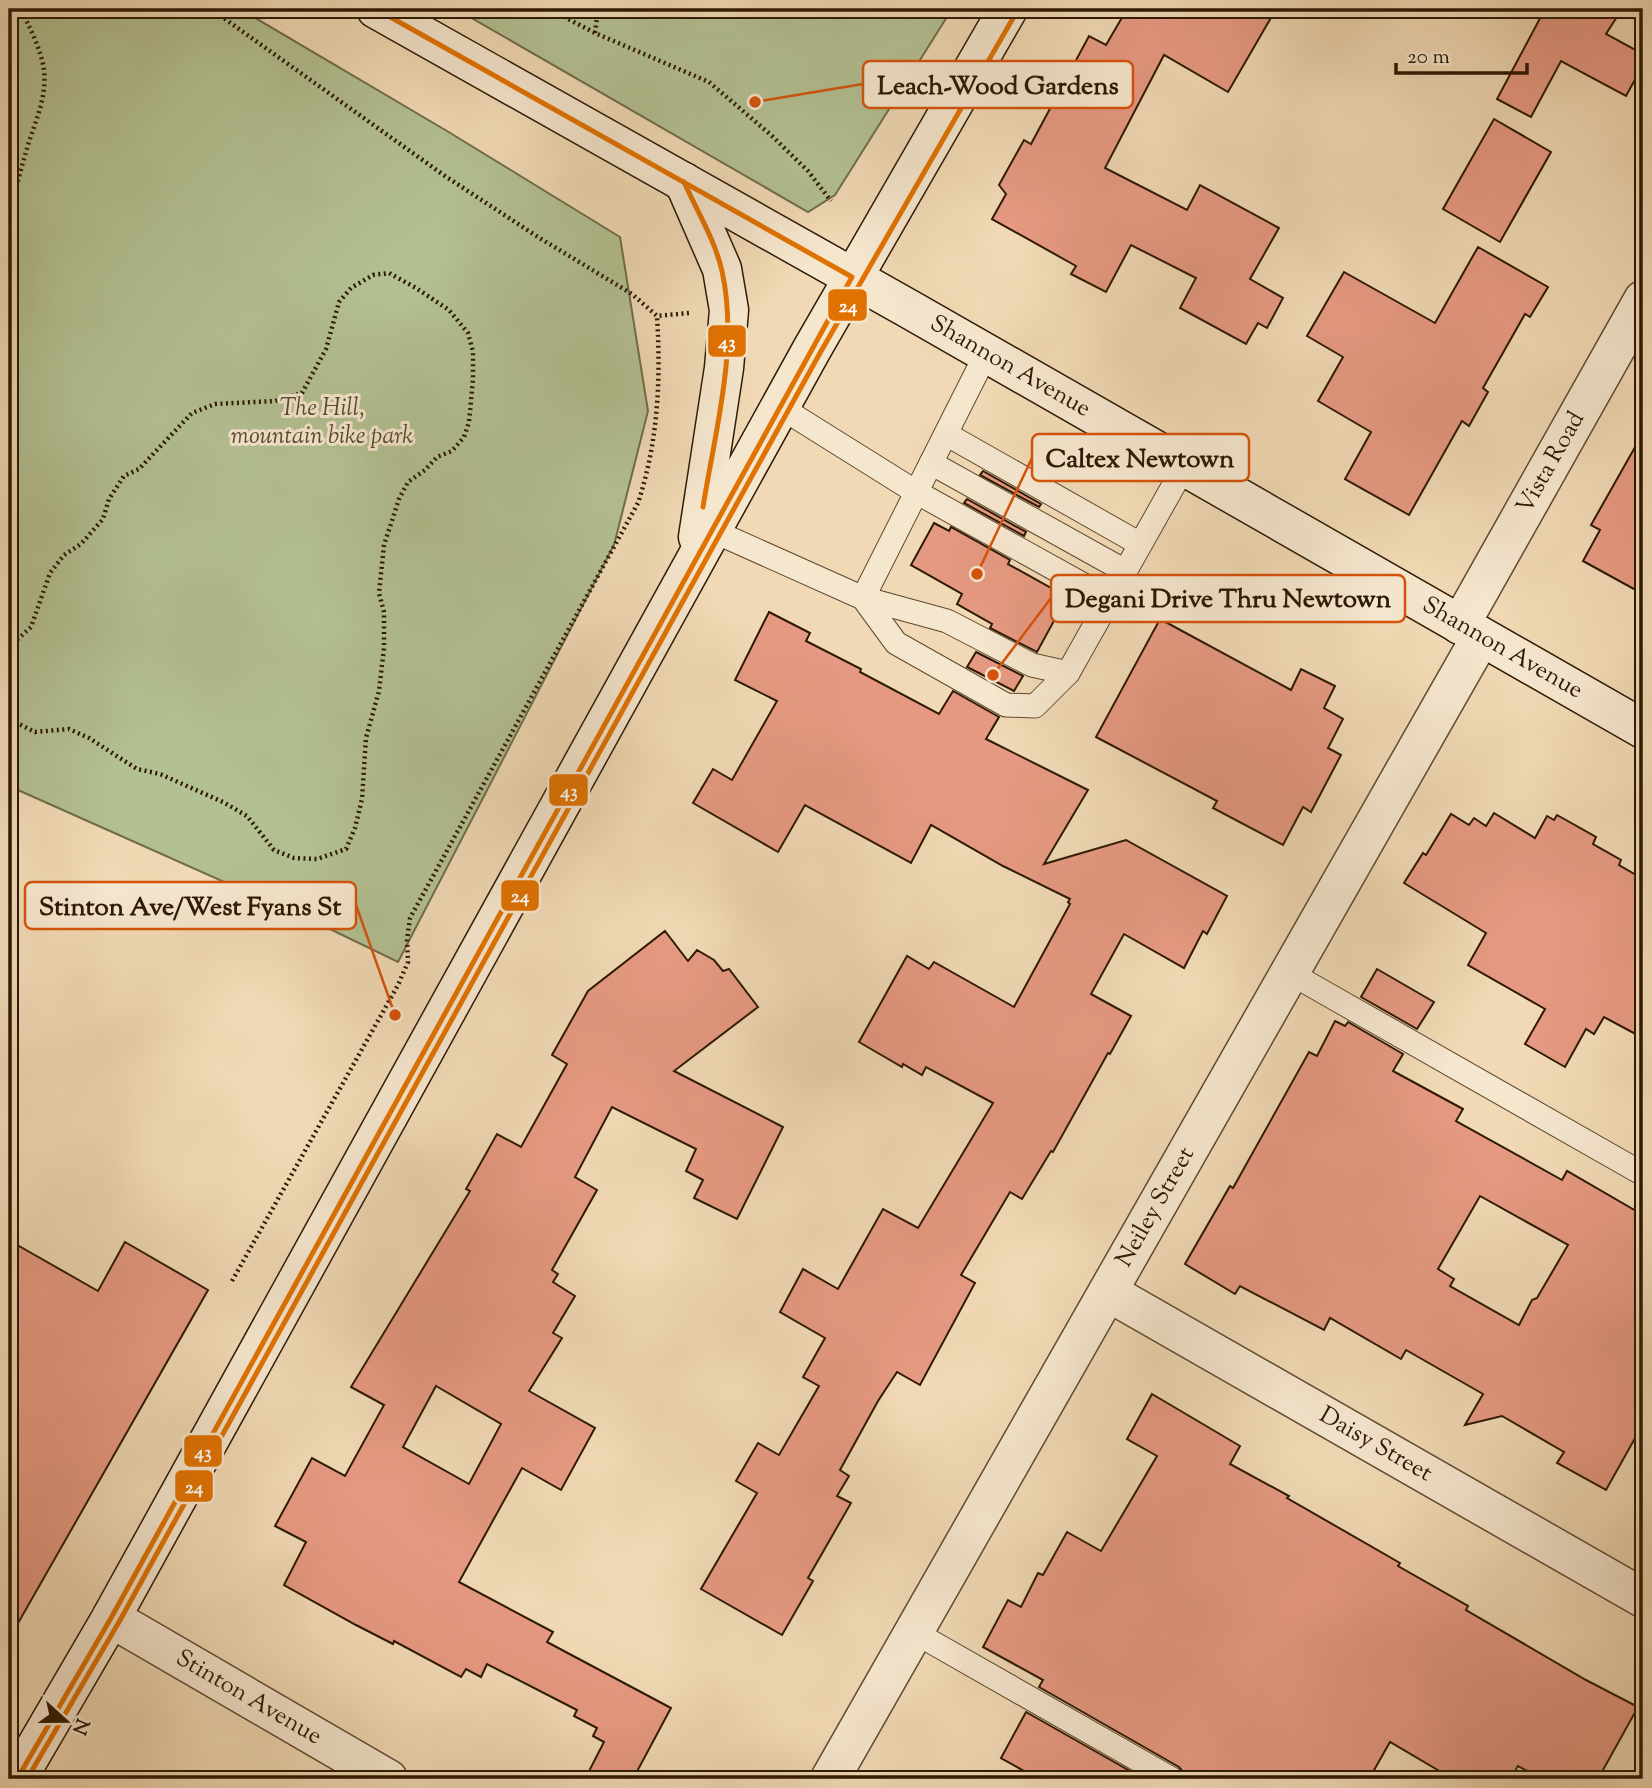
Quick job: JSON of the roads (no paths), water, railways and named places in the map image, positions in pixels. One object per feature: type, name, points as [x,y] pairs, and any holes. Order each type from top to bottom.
[{"type":"main road","name":"Shannon Avenue","points":[[376,9],[852,277],[1643,729]]},
{"type":"main road","points":[[17,1779],[111,1618],[852,277],[1008,9]]},
{"type":"main road","points":[[684,183],[722,269],[729,310],[703,545]]},
{"type":"main road","name":"Vista Road","points":[[1471,631],[1643,300]]},
{"type":"main road","name":"Neiley Street","points":[[831,1779],[1290,973],[1471,631]]},
{"type":"main road","name":"Daisy Street","points":[[1108,1292],[1643,1598]]},
{"type":"main road","name":"Stinton Avenue","points":[[111,1618],[388,1779]]},
{"type":"lane","points":[[863,598],[986,354]]},
{"type":"lane","points":[[780,407],[916,492],[1109,599]]},
{"type":"lane","points":[[946,434],[1140,544]]},
{"type":"lane","points":[[931,463],[1125,571]]},
{"type":"lane","points":[[863,598],[896,643],[1006,705],[1035,706],[1068,673],[1184,467]]},
{"type":"lane","points":[[703,545],[863,598],[947,621],[1032,666],[1068,673]]},
{"type":"lane","points":[[1290,973],[1643,1174]]},
{"type":"lane","points":[[914,1632],[1172,1779]]},
{"type":"place","name":"Leach-Wood Gardens","points":[[755,102]]},
{"type":"place","name":"Caltex Newtown","points":[[977,574]]},
{"type":"place","name":"Degani Drive Thru Newtown","points":[[993,675]]},
{"type":"place","name":"Stinton Ave/West Fyans St","points":[[395,1015]]},
{"type":"park label","name":"The Hill, mountain bike park","points":[[322,423]]}]
